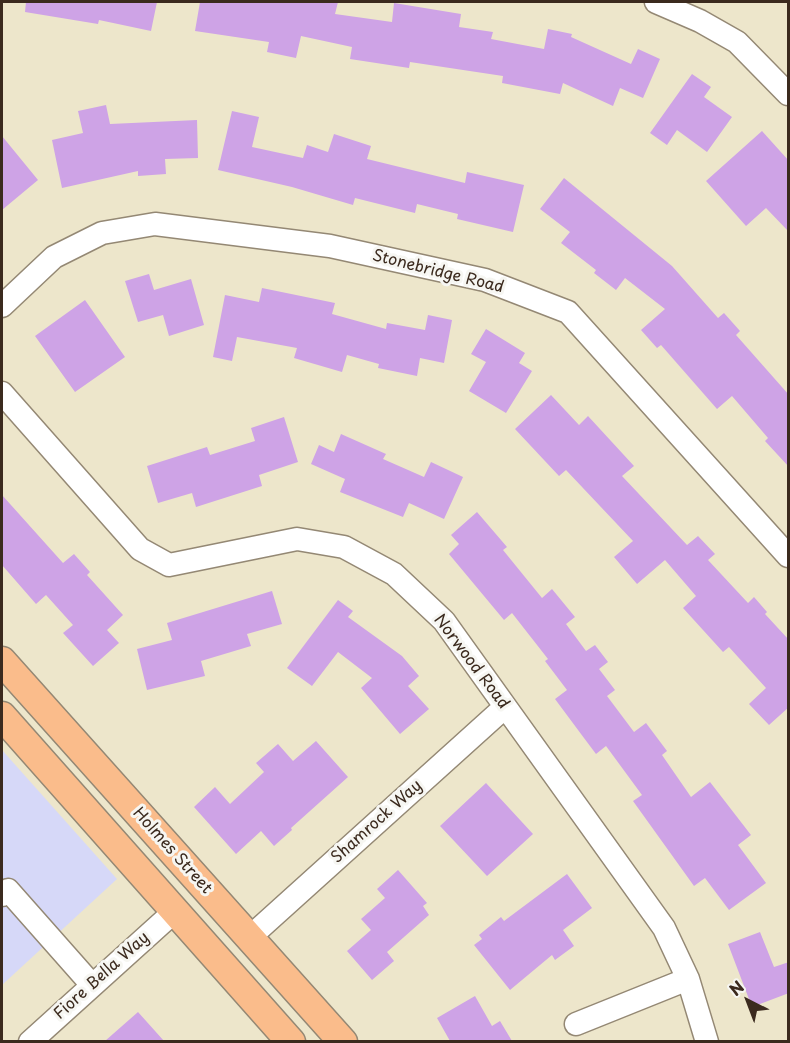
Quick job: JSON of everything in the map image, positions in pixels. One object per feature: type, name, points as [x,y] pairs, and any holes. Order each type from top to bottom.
[{"type":"main road","name":"Holmes Street","points":[[2,661],[343,1041]]},
{"type":"main road","points":[[2,716],[291,1041]]},
{"type":"street","points":[[656,2],[700,21],[737,42],[789,94]]},
{"type":"street","name":"Stonebridge Road","points":[[2,306],[54,257],[102,233],[155,224],[330,246],[485,280],[568,312],[789,556]]},
{"type":"street","name":"Norwood Road","points":[[2,393],[140,549],[169,565],[297,539],[344,547],[394,574],[444,621],[664,928],[688,979],[707,1041]]},
{"type":"street","name":"Shamrock Way","points":[[250,938],[505,707]]},
{"type":"street","points":[[2,896],[8,890],[92,985]]},
{"type":"street","name":"Fiore Bella Way","points":[[30,1041],[175,911]]},
{"type":"street","points":[[576,1024],[688,979]]},
{"type":"shaded area","points":[[2,750],[117,879],[2,985]]},
{"type":"building","points":[[26,2],[157,2],[151,31],[99,20],[98,24],[25,12]]},
{"type":"building","points":[[200,2],[338,2],[335,14],[392,22],[394,3],[461,14],[459,27],[493,32],[491,39],[544,49],[548,29],[572,34],[571,37],[631,64],[638,49],[660,59],[643,98],[620,88],[613,106],[563,83],[560,94],[502,83],[503,76],[410,62],[409,68],[350,59],[352,47],[301,36],[296,58],[267,52],[269,42],[195,31]]},
{"type":"building","points":[[692,74],[711,87],[704,97],[732,117],[707,152],[677,130],[667,145],[650,133]]},
{"type":"building","points":[[106,105],[110,124],[197,120],[198,158],[165,159],[166,174],[138,176],[138,171],[62,188],[52,140],[83,133],[78,111]]},
{"type":"building","points":[[232,111],[259,117],[252,147],[303,158],[307,145],[328,152],[334,134],[371,146],[367,159],[465,183],[467,172],[524,185],[513,232],[457,219],[458,214],[417,204],[415,213],[355,198],[353,205],[292,187],[218,170]]},
{"type":"building","points":[[762,131],[789,161],[789,232],[766,208],[746,226],[706,181]]},
{"type":"building","points":[[2,136],[38,180],[2,210]]},
{"type":"building","points":[[564,178],[672,266],[718,318],[724,313],[740,331],[736,335],[789,395],[789,467],[765,441],[768,438],[732,396],[717,409],[661,345],[657,348],[641,330],[665,309],[625,278],[616,290],[594,273],[596,270],[561,243],[570,232],[540,209]]},
{"type":"building","points":[[149,274],[154,290],[191,279],[204,325],[169,336],[163,315],[138,322],[125,281]]},
{"type":"building","points":[[262,288],[335,303],[332,314],[386,329],[387,323],[425,330],[428,315],[452,320],[444,363],[420,358],[417,376],[378,368],[379,364],[347,355],[342,372],[294,358],[297,348],[237,337],[232,361],[213,357],[225,295],[259,302]]},
{"type":"building","points":[[85,300],[125,357],[75,392],[35,336]]},
{"type":"building","points":[[486,329],[525,353],[519,363],[532,371],[506,413],[469,391],[486,362],[471,354]]},
{"type":"building","points":[[551,395],[579,425],[588,416],[634,466],[622,476],[687,545],[698,536],[715,554],[708,560],[748,603],[754,597],[767,612],[765,614],[789,640],[789,707],[769,725],[749,704],[766,688],[729,647],[723,652],[683,608],[696,596],[665,560],[637,584],[614,557],[633,541],[566,470],[559,476],[515,429]]},
{"type":"building","points":[[284,417],[298,462],[259,475],[262,486],[196,507],[192,493],[158,503],[147,466],[207,447],[210,455],[255,441],[251,428]]},
{"type":"building","points":[[341,434],[386,454],[383,459],[424,477],[431,462],[463,477],[444,519],[409,503],[403,517],[340,492],[345,479],[311,464],[319,445],[334,452]]},
{"type":"building","points":[[2,495],[63,563],[74,554],[90,572],[87,575],[123,615],[107,630],[119,643],[93,666],[63,633],[73,625],[46,595],[36,604],[2,565]]},
{"type":"building","points":[[477,512],[507,547],[503,550],[542,598],[552,589],[575,617],[566,624],[586,651],[595,645],[608,662],[599,669],[615,690],[607,696],[634,732],[646,723],[667,751],[662,755],[691,797],[710,782],[751,835],[738,845],[766,883],[729,910],[705,878],[694,886],[633,801],[642,795],[606,746],[596,754],[555,699],[567,690],[545,661],[548,659],[512,613],[504,620],[449,554],[459,544],[451,535]]},
{"type":"building","points":[[272,591],[282,624],[247,634],[251,646],[201,661],[205,676],[147,690],[137,649],[172,640],[167,623]]},
{"type":"building","points":[[338,600],[353,611],[348,617],[402,656],[419,676],[408,686],[429,709],[400,734],[361,688],[372,678],[338,652],[312,686],[287,668]]},
{"type":"building","points":[[316,741],[348,777],[274,846],[261,831],[236,854],[194,807],[215,787],[230,804],[264,772],[256,763],[278,744],[293,761]]},
{"type":"building","points":[[486,783],[533,834],[487,876],[440,826]]},
{"type":"building","points":[[398,870],[427,903],[423,906],[429,915],[387,952],[394,961],[372,980],[347,951],[371,930],[361,919],[385,898],[377,889]]},
{"type":"building","points":[[567,874],[592,908],[563,930],[574,946],[555,960],[552,955],[510,990],[474,945],[482,939],[479,935],[501,917],[504,921]]},
{"type":"building","points":[[760,932],[774,967],[789,962],[789,993],[752,1007],[728,944]]},
{"type":"building","points":[[475,996],[492,1026],[500,1021],[512,1041],[450,1041],[437,1018]]},
{"type":"building","points":[[138,1012],[164,1041],[105,1041]]}]
